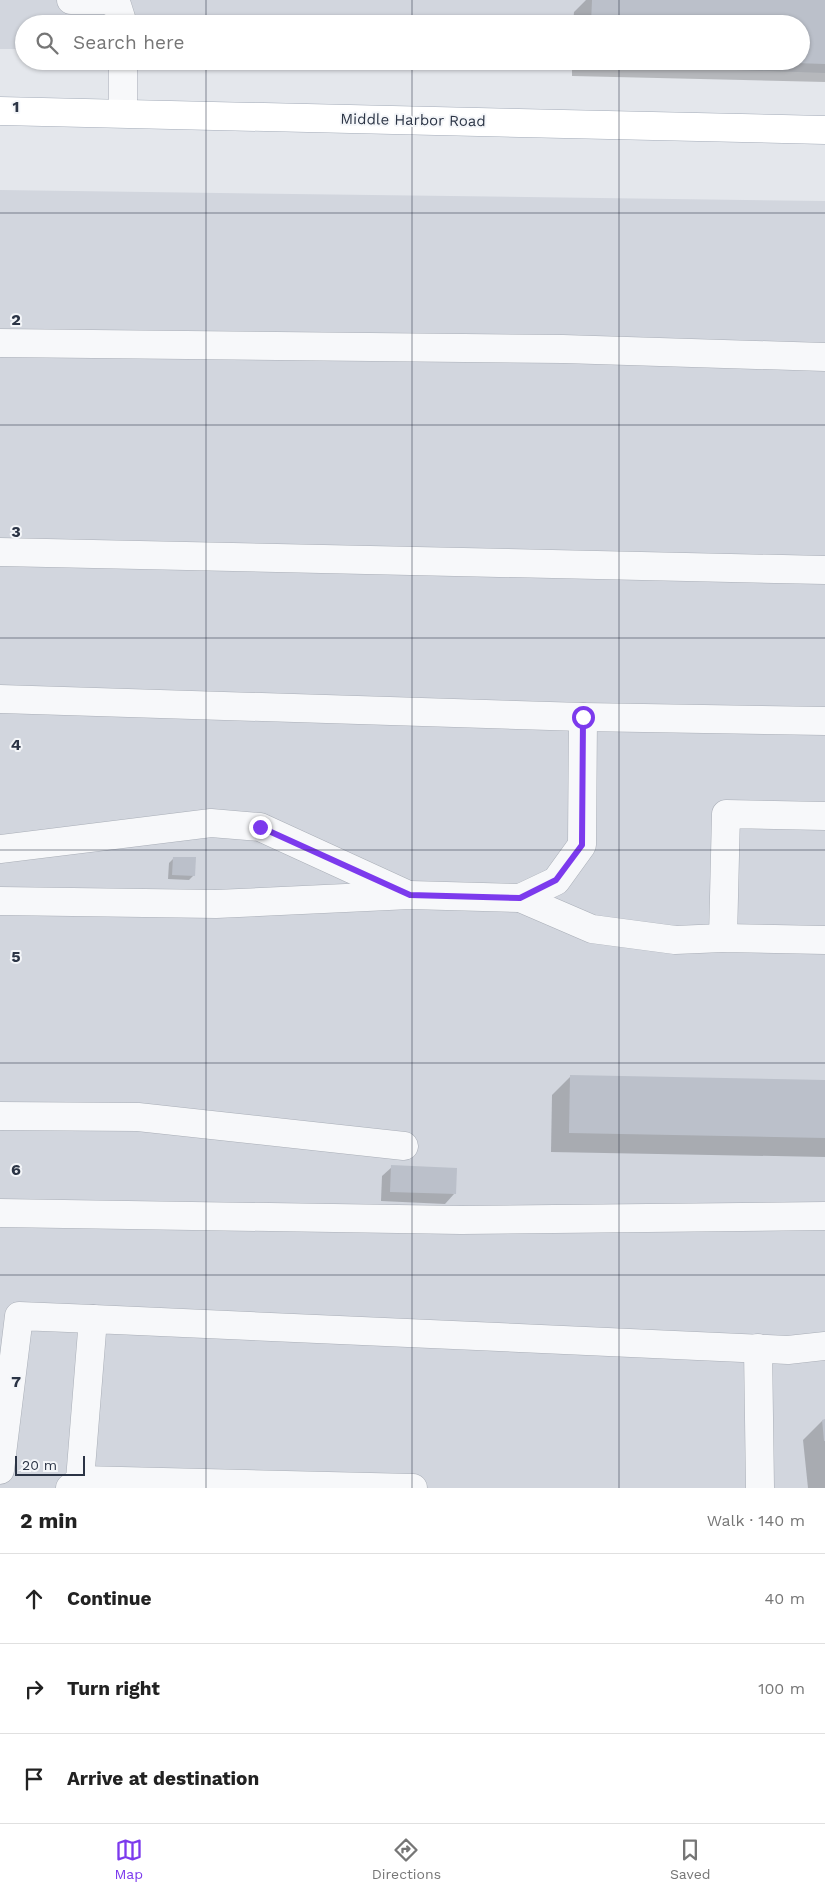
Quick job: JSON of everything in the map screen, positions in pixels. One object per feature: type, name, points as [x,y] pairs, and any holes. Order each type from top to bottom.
[{"type":"main road","name":"Middle Harbor Road","points":[[0,110],[825,130]]},
{"type":"lane","points":[[71,0],[107,0],[117,5],[120,15]]},
{"type":"lane","points":[[123,70],[123,113]]},
{"type":"lane","points":[[0,343],[562,350],[825,357]]},
{"type":"lane","points":[[0,552],[825,570]]},
{"type":"lane","points":[[0,699],[583,717],[825,721]]},
{"type":"lane","points":[[520,898],[556,880],[582,845],[583,717]]},
{"type":"lane","points":[[723,938],[726,814],[825,816]]},
{"type":"lane","points":[[0,849],[210,823],[260,827],[410,895]]},
{"type":"lane","points":[[0,901],[216,904],[410,895],[520,898],[592,929],[675,940],[723,938],[825,940]]},
{"type":"lane","points":[[0,1116],[138,1117],[404,1146]]},
{"type":"lane","points":[[0,1213],[462,1220],[825,1216]]},
{"type":"lane","points":[[0,1470],[9,1315],[788,1350],[825,1346]]},
{"type":"lane","points":[[93,1319],[75,1484],[413,1488]]},
{"type":"lane","points":[[758,1348],[760,1488]]},
{"type":"shaded area","points":[[0,0],[825,0],[825,73],[737,70],[810,70],[810,15],[15,15],[15,49],[0,49]]},
{"type":"shaded area","points":[[0,190],[825,201],[825,1488],[0,1488]]},
{"type":"building","points":[[592,0],[825,0],[825,64],[810,64],[810,15],[591,15]]},
{"type":"building","points":[[173,857],[196,857],[195,876],[172,875]]},
{"type":"building","points":[[570,1075],[825,1080],[825,1138],[569,1133]]},
{"type":"building","points":[[391,1165],[457,1168],[456,1194],[390,1192]]},
{"type":"building","points":[[825,1419],[825,1441],[824,1441],[822,1420]]},
{"type":"route","points":[[260,827],[410,895],[520,898],[556,880],[582,845],[583,717]]}]
